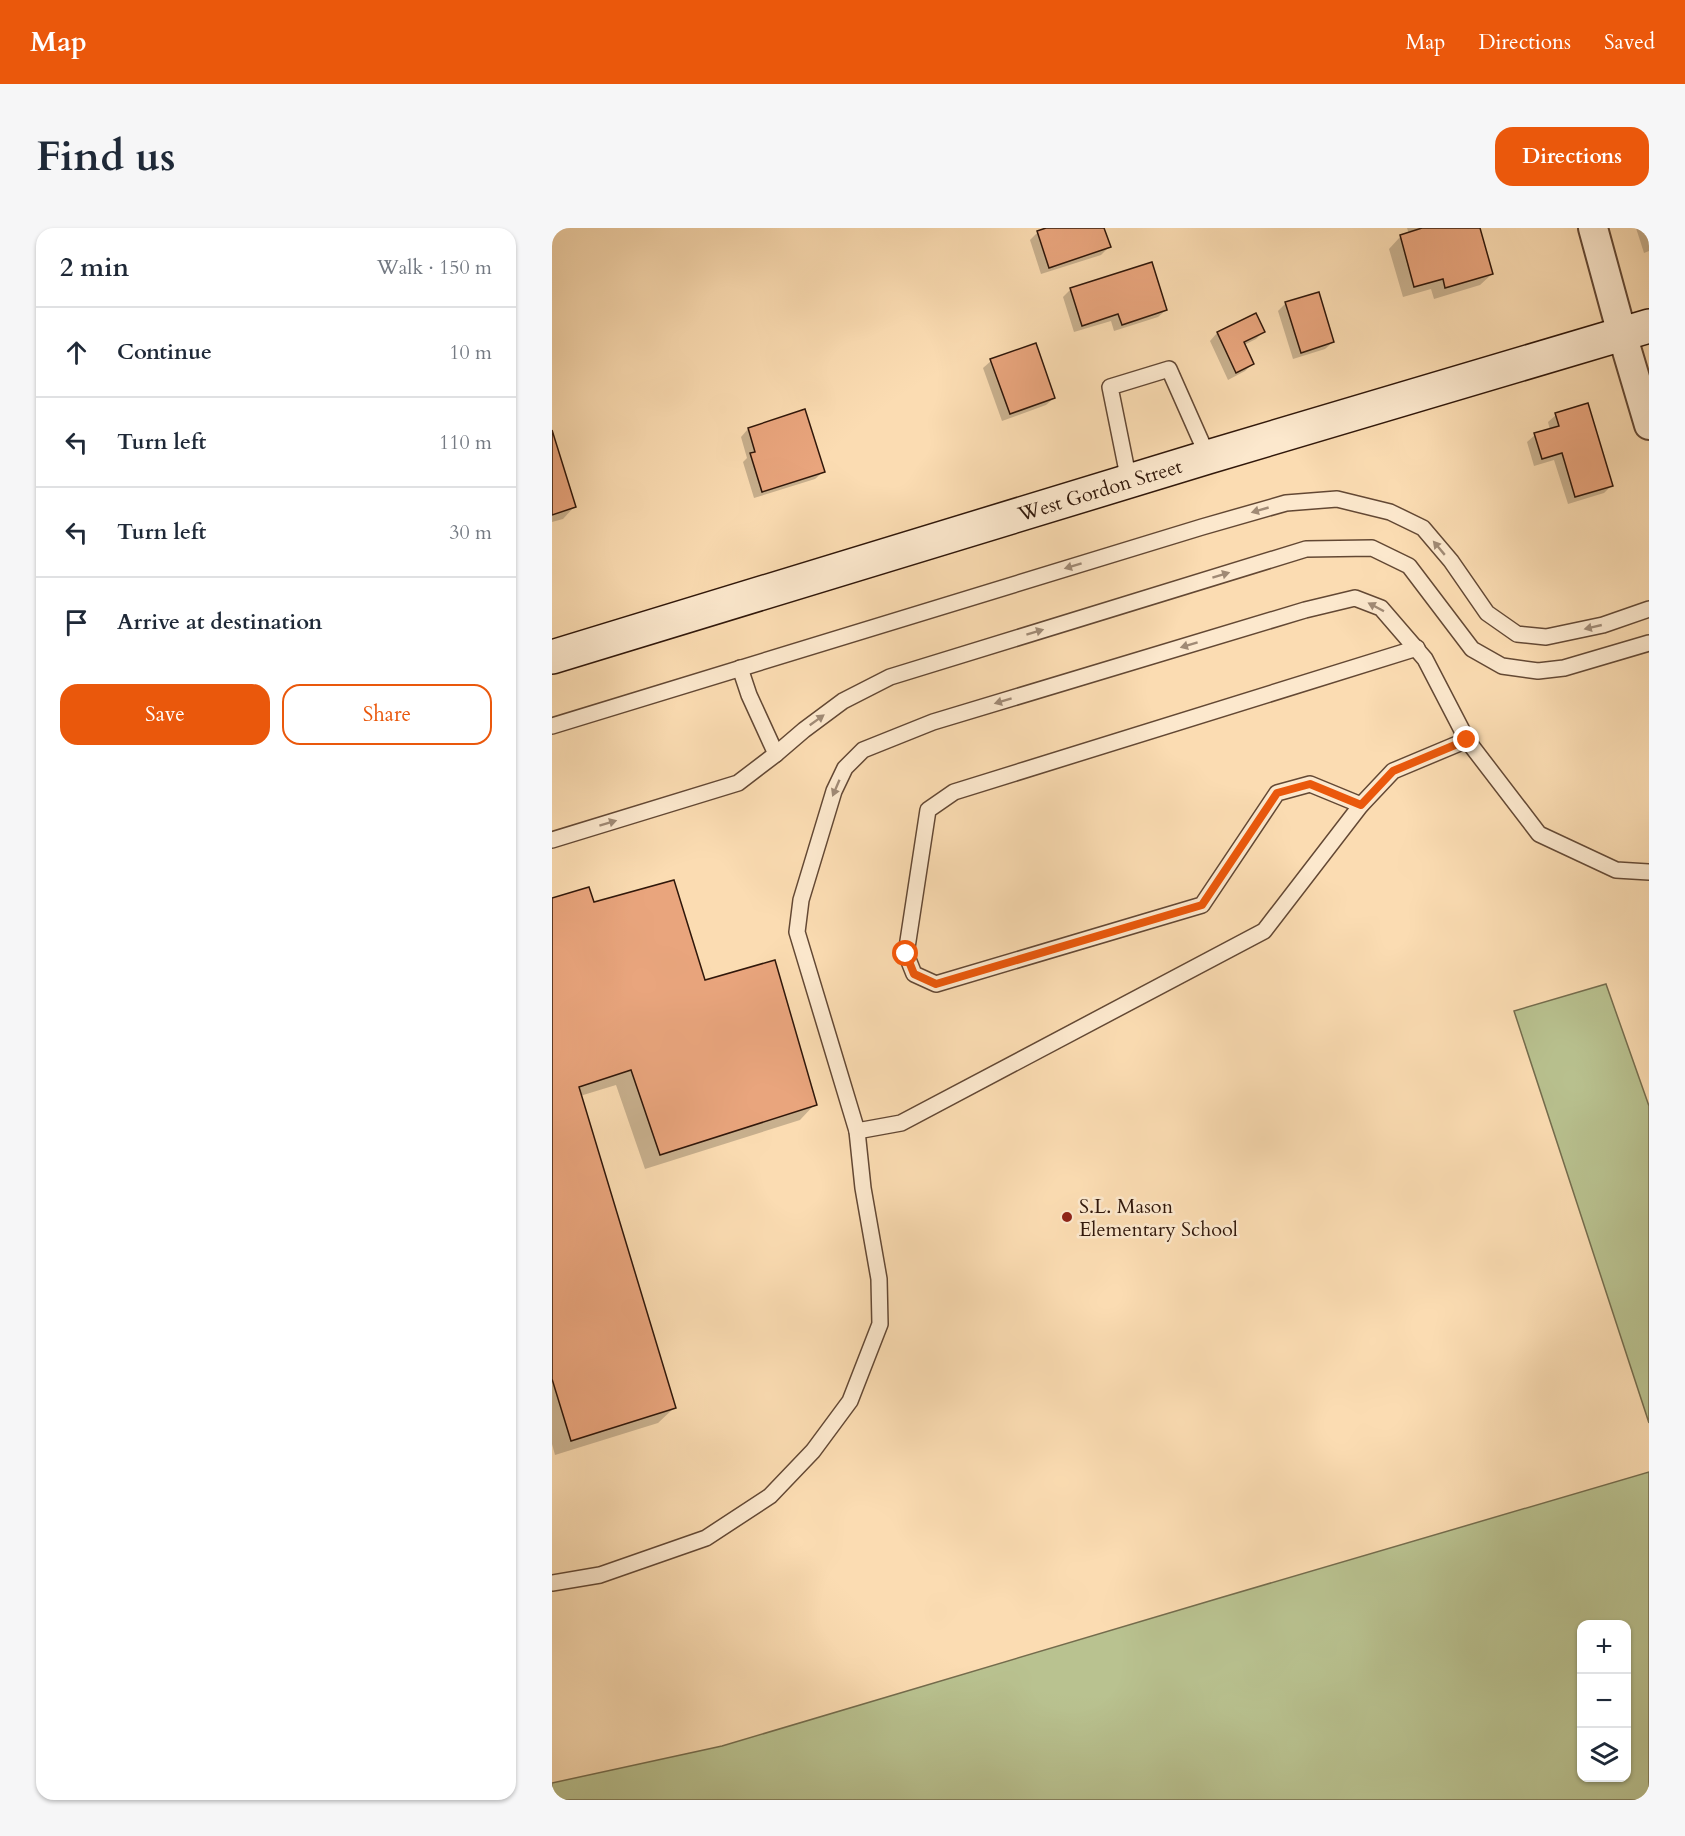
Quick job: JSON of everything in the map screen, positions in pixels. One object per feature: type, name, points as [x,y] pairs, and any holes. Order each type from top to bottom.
[{"type":"street","points":[[1593,228],[1635,330],[1649,425]]},
{"type":"street","name":"West Gordon Street","points":[[552,657],[1208,457],[1635,330]]},
{"type":"lane","points":[[1129,481],[1110,387],[1169,369],[1208,457]]},
{"type":"lane","points":[[552,726],[1286,503],[1337,499],[1390,512],[1422,528],[1451,561],[1487,613],[1517,634],[1546,637],[1603,625],[1649,609]]},
{"type":"lane","points":[[552,840],[738,783],[843,701],[890,676],[1306,549],[1372,548],[1409,566],[1472,649],[1502,666],[1538,671],[1564,668],[1649,643]]},
{"type":"lane","points":[[552,1583],[600,1575],[706,1538],[770,1496],[813,1451],[850,1401],[880,1324],[879,1280],[856,1131],[797,932],[801,900],[834,791],[845,768],[863,750],[933,722],[1294,613],[1354,598],[1381,608],[1417,648],[1467,740],[1539,834],[1616,870],[1649,872]]},
{"type":"lane","points":[[1361,805],[1310,784],[1277,793],[1202,905],[936,984],[914,974],[906,954],[928,810],[954,792],[1417,648]]},
{"type":"lane","points":[[740,668],[776,754]]},
{"type":"lane","points":[[856,1131],[900,1123],[1264,931],[1361,805],[1393,771],[1467,740]]},
{"type":"green space","points":[[1606,984],[1649,1106],[1649,1423],[1514,1011]]},
{"type":"green space","points":[[1649,1472],[1649,1800],[552,1800],[552,1783],[722,1746]]},
{"type":"building","points":[[1046,228],[1104,228],[1111,247],[1049,268],[1037,231]]},
{"type":"building","points":[[1422,228],[1480,228],[1493,274],[1445,288],[1443,279],[1414,287],[1400,235]]},
{"type":"building","points":[[1152,262],[1167,310],[1122,325],[1118,314],[1082,326],[1070,288]]},
{"type":"building","points":[[1319,292],[1334,342],[1301,353],[1285,302]]},
{"type":"building","points":[[1256,313],[1265,332],[1244,342],[1254,364],[1236,373],[1217,332]]},
{"type":"building","points":[[1036,343],[1055,398],[1010,414],[990,359]]},
{"type":"building","points":[[1588,403],[1613,486],[1575,497],[1562,453],[1542,459],[1534,433],[1559,426],[1555,413]]},
{"type":"building","points":[[805,409],[825,472],[762,492],[750,453],[755,452],[748,428]]},
{"type":"building","points":[[552,430],[576,507],[552,515]]},
{"type":"building","points":[[674,880],[705,980],[775,960],[817,1105],[660,1155],[631,1070],[579,1087],[676,1408],[571,1441],[552,1379],[552,898],[589,887],[594,902]]},
{"type":"place","name":"S.L. Mason Elementary School","points":[[1067,1217]]},
{"type":"route","points":[[906,954],[914,974],[936,984],[1202,905],[1277,793],[1310,784],[1361,805],[1393,771],[1467,740]]}]
